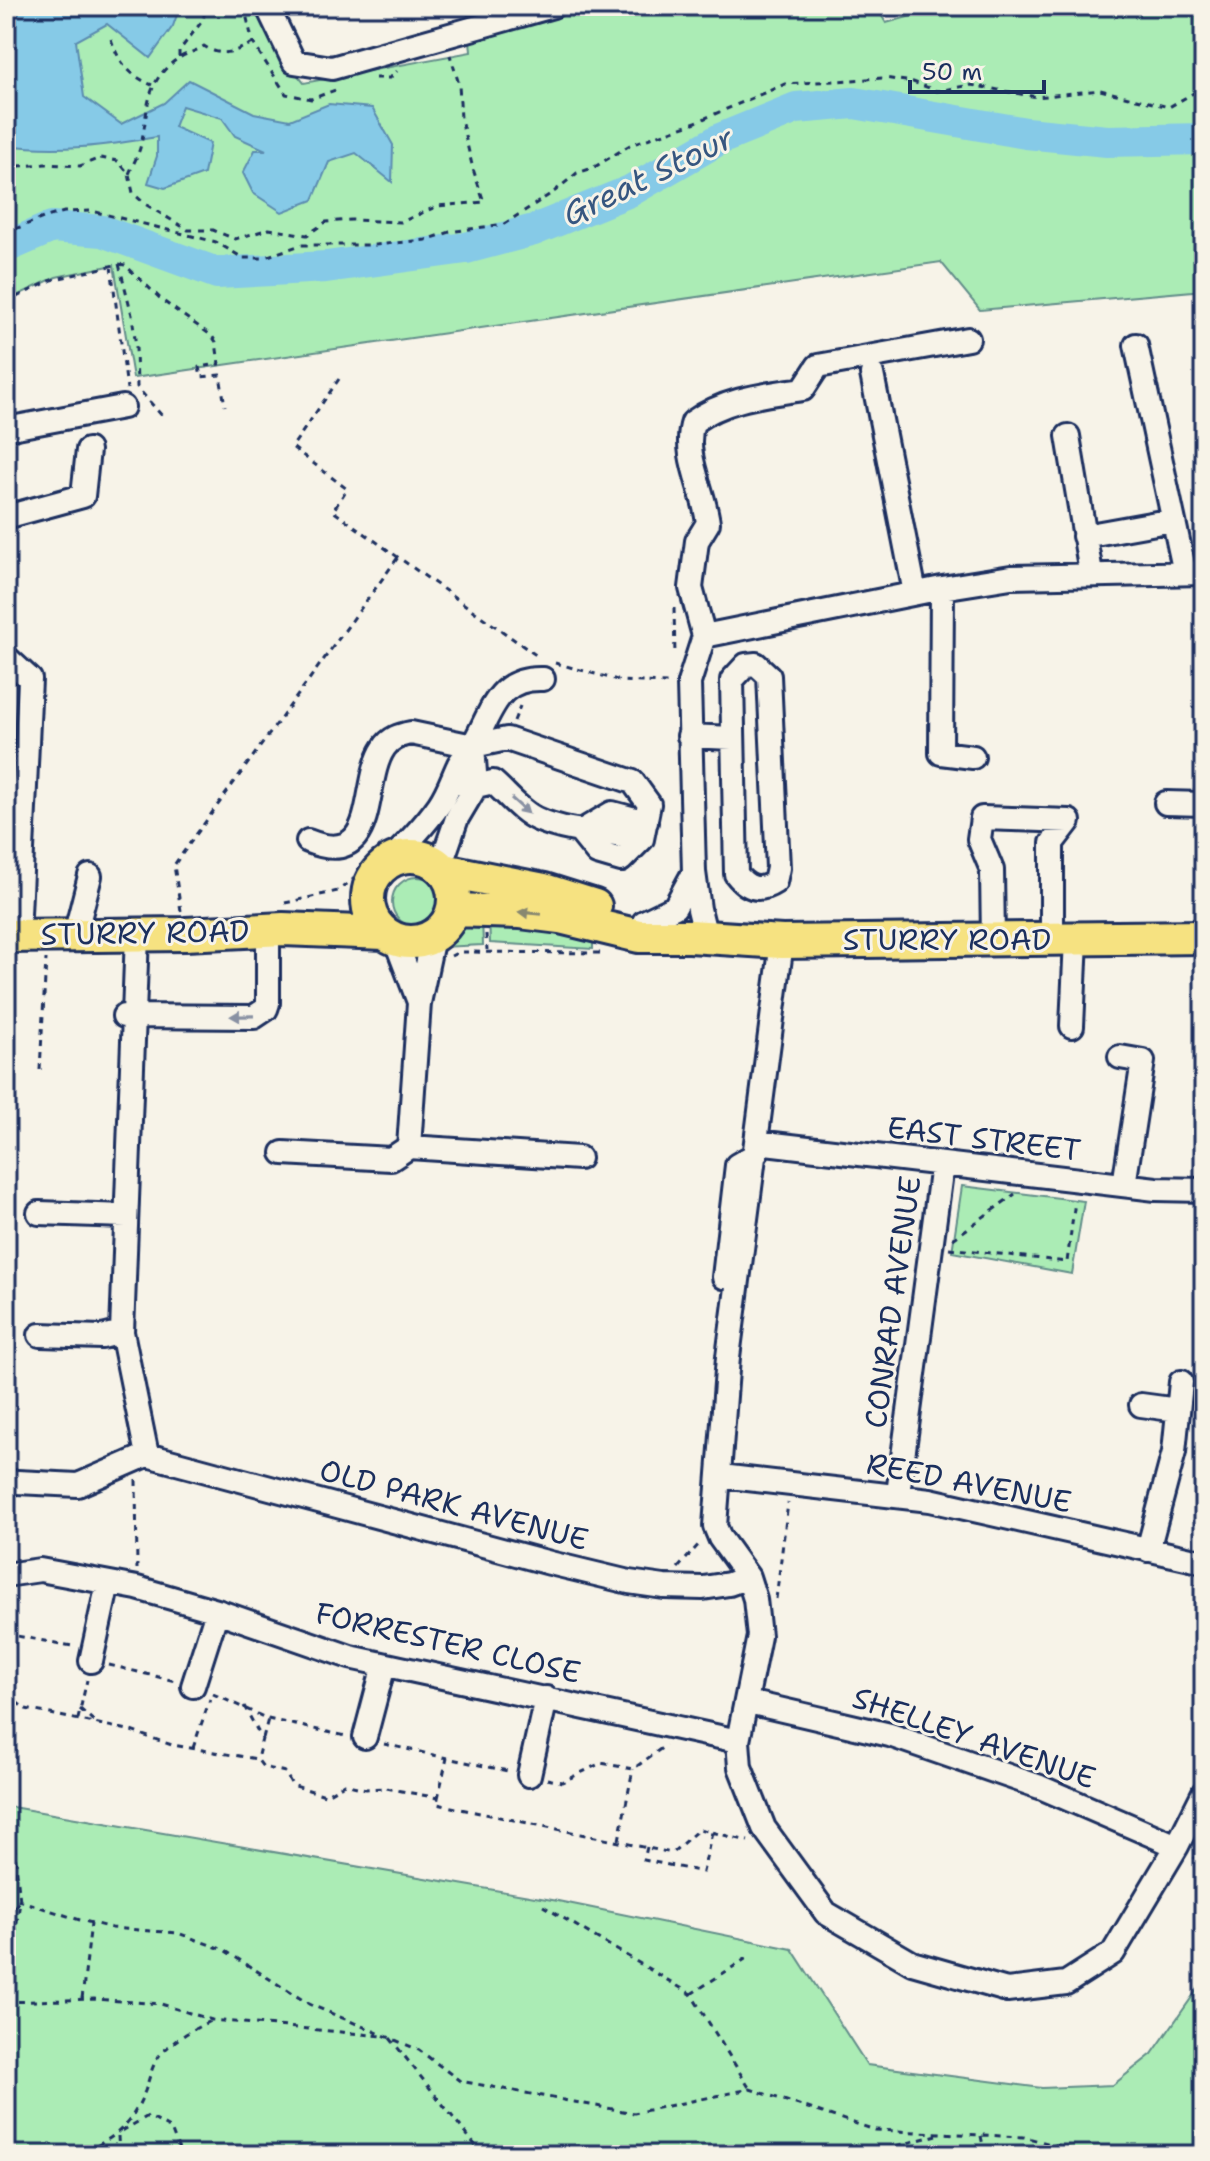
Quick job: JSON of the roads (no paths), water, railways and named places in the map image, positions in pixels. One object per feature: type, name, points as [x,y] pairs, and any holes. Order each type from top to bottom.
[{"type":"highway","name":"STURRY ROAD","points":[[12,936],[137,935],[276,922],[344,911],[372,875],[396,859],[410,856],[425,858],[441,868],[544,890],[698,937]]},
{"type":"highway","points":[[433,937],[442,930],[453,910],[451,882],[441,868]]},
{"type":"highway","points":[[372,875],[370,913],[390,936]]},
{"type":"highway","name":"STURRY ROAD","points":[[453,910],[560,917],[639,936],[782,942],[1204,937]]},
{"type":"highway","name":"STURRY ROAD","points":[[276,922],[421,941],[433,937]]},
{"type":"street","points":[[267,6],[294,62],[332,68],[553,6]]},
{"type":"street","points":[[698,937],[689,683],[704,636],[691,588],[697,541],[708,523],[702,487],[689,448],[693,422],[707,411],[742,399],[803,389],[818,366],[968,339]]},
{"type":"street","points":[[704,636],[915,593],[1011,577],[1194,573],[1173,520],[1136,345]]},
{"type":"street","points":[[872,374],[915,593]]},
{"type":"street","points":[[6,429],[123,407]]},
{"type":"street","points":[[1068,436],[1091,573]]},
{"type":"street","points":[[6,517],[83,496],[88,450]]},
{"type":"street","points":[[1084,536],[1173,520]]},
{"type":"street","points":[[942,588],[941,753],[973,757]]},
{"type":"street","points":[[6,657],[30,679],[12,936]]},
{"type":"street","points":[[756,664],[769,676],[778,868],[775,882],[760,888],[743,883],[735,870],[732,738],[732,680],[746,665],[756,664]]},
{"type":"street","points":[[372,875],[412,838],[439,805],[497,697],[531,679],[543,679]]},
{"type":"street","points":[[308,841],[334,847],[344,845],[357,835],[369,805],[375,770],[385,745],[411,733],[473,746],[507,739],[633,782],[649,804],[644,830],[621,860],[597,853],[580,832],[534,818],[485,784],[453,782]]},
{"type":"street","points":[[689,736],[732,738]]},
{"type":"street","points":[[473,746],[485,784]]},
{"type":"street","points":[[441,868],[457,818],[485,784]]},
{"type":"street","points":[[1166,803],[1204,804]]},
{"type":"street","points":[[580,832],[612,813],[644,830]]},
{"type":"street","points":[[993,940],[992,870],[979,839],[982,818],[1069,821],[1052,843],[1072,1026]]},
{"type":"street","points":[[644,922],[675,907],[694,872]]},
{"type":"street","points":[[75,935],[90,876]]},
{"type":"street","points":[[129,1015],[254,1017],[266,1009],[268,1003],[276,922]]},
{"type":"street","points":[[1204,927],[1204,937]]},
{"type":"street","points":[[17,1482],[78,1485],[141,1457],[122,1332],[129,1015],[137,935]]},
{"type":"street","points":[[390,936],[419,1003]]},
{"type":"street","points":[[409,1147],[419,1003],[433,937]]},
{"type":"street","points":[[782,942],[728,1357],[715,1526],[748,1577],[755,1599],[759,1636],[738,1741],[740,1767],[764,1828],[826,1913],[912,1963],[1007,1990],[1066,1983],[1113,1953],[1177,1846],[1204,1792]]},
{"type":"street","points":[[1120,1057],[1143,1061],[1124,1185]]},
{"type":"street","points":[[283,1153],[391,1159],[409,1147],[579,1158]]},
{"type":"street","name":"EAST STREET","points":[[757,1148],[1124,1185],[1204,1190]]},
{"type":"street","name":"CONRAD AVENUE","points":[[898,1494],[942,1165]]},
{"type":"street","points":[[39,1213],[126,1216]]},
{"type":"street","points":[[40,1335],[102,1337],[122,1332]]},
{"type":"street","points":[[1148,1550],[1174,1452],[1181,1382]]},
{"type":"street","points":[[1141,1405],[1178,1410]]},
{"type":"street","name":"OLD PARK AVENUE","points":[[141,1457],[550,1563],[662,1587],[703,1588],[748,1577]]},
{"type":"street","name":"REED AVENUE","points":[[721,1476],[898,1494],[1204,1562]]},
{"type":"street","name":"FORRESTER CLOSE","points":[[6,1575],[40,1570],[137,1588],[217,1611],[350,1657],[738,1741]]},
{"type":"street","points":[[91,1661],[108,1583]]},
{"type":"street","points":[[193,1686],[217,1611]]},
{"type":"street","points":[[365,1739],[384,1665]]},
{"type":"street","points":[[529,1775],[546,1698]]},
{"type":"street","name":"SHELLEY AVENUE","points":[[748,1702],[890,1735],[1040,1787],[1177,1846]]},
{"type":"water","points":[[6,6],[180,6],[173,26],[150,58],[107,24],[76,41],[84,97],[121,124],[164,103],[189,80],[254,113],[290,120],[329,104],[372,108],[393,145],[392,182],[356,153],[329,162],[313,200],[282,212],[253,193],[243,173],[255,150],[266,150],[235,136],[222,118],[182,106],[174,127],[210,143],[204,174],[165,188],[148,183],[157,156],[157,137],[82,147],[6,145]]},
{"type":"water","points":[[1003,2149],[1071,2155],[1004,2155]]},
{"type":"waterway","name":"Great Stour","points":[[6,247],[52,227],[102,231],[217,273],[326,267],[466,248],[534,230],[630,191],[720,139],[796,108],[854,103],[1026,133],[1107,141],[1204,139]]}]
